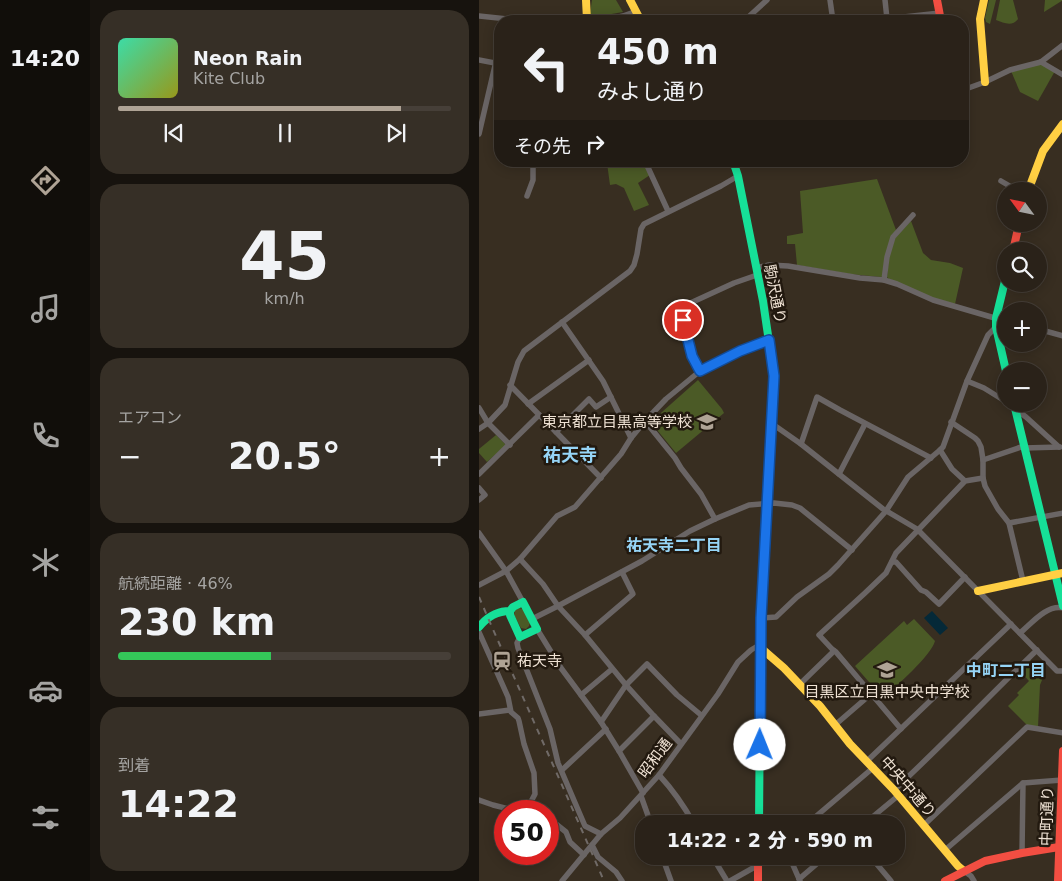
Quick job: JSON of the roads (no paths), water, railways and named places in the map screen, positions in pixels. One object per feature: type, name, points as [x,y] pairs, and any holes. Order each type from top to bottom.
[{"type":"street","points":[[586,0],[587,15]]},
{"type":"street","points":[[630,0],[638,15]]},
{"type":"street","points":[[751,15],[767,0]]},
{"type":"street","points":[[830,0],[832,15]]},
{"type":"street","points":[[885,0],[889,15]]},
{"type":"street","points":[[937,0],[940,15]]},
{"type":"street","points":[[984,0],[980,19],[985,82]]},
{"type":"street","points":[[627,15],[636,11]]},
{"type":"street","points":[[479,16],[494,18]]},
{"type":"street","points":[[969,88],[1010,70],[1041,62],[1062,45]]},
{"type":"street","points":[[479,60],[494,63]]},
{"type":"street","points":[[1041,62],[1062,75]]},
{"type":"street","points":[[479,134],[494,79]]},
{"type":"street","points":[[1031,182],[1043,151],[1062,124]]},
{"type":"street","points":[[527,196],[533,180],[533,167]]},
{"type":"street","points":[[648,167],[668,211]]},
{"type":"street","name":"駒沢通り","points":[[735,167],[763,301],[774,376],[761,618],[759,815]]},
{"type":"street","points":[[479,429],[488,423],[505,405],[520,356],[524,351],[629,271],[634,265],[641,228],[644,224],[738,176]]},
{"type":"street","points":[[884,280],[887,257],[893,237],[913,215]]},
{"type":"street","points":[[673,311],[769,265],[884,280],[933,300],[996,318]]},
{"type":"street","points":[[1002,292],[996,318],[996,327],[1004,362]]},
{"type":"street","points":[[679,307],[692,356],[700,371]]},
{"type":"street","points":[[562,322],[603,381],[631,438]]},
{"type":"street","points":[[761,618],[776,617],[797,597],[829,574],[887,511],[908,477],[943,447],[967,381],[988,335],[996,327]]},
{"type":"street","points":[[1047,332],[1062,336]]},
{"type":"street","points":[[479,585],[506,571],[520,559],[557,516],[575,507],[621,454],[645,421],[700,371],[740,351],[769,340]]},
{"type":"street","points":[[528,404],[589,360]]},
{"type":"street","points":[[967,381],[997,396]]},
{"type":"street","points":[[510,386],[601,478]]},
{"type":"street","points":[[556,432],[589,399],[596,407],[611,397]]},
{"type":"street","points":[[801,444],[817,397],[931,458]]},
{"type":"street","points":[[479,408],[488,423],[510,445]]},
{"type":"street","points":[[1015,412],[1041,517],[1058,573],[1062,607],[1045,612],[1020,633]]},
{"type":"street","points":[[1021,412],[1061,447]]},
{"type":"street","points":[[479,474],[539,415]]},
{"type":"street","points":[[645,421],[701,494],[715,518]]},
{"type":"street","points":[[951,422],[978,441],[981,447],[985,486],[1009,523],[1023,581]]},
{"type":"street","points":[[771,423],[887,511],[919,531],[1057,671],[1062,671]]},
{"type":"street","points":[[839,474],[865,424]]},
{"type":"street","points":[[983,460],[1024,447],[1061,447]]},
{"type":"street","points":[[940,450],[952,469],[965,481]]},
{"type":"street","points":[[901,729],[819,634],[882,577],[888,570],[896,553],[965,481],[983,478]]},
{"type":"street","points":[[479,488],[485,495],[479,500]]},
{"type":"street","points":[[532,619],[621,572],[690,531],[715,518],[749,505],[767,503],[800,508],[852,550]]},
{"type":"street","points":[[1009,523],[1062,513]]},
{"type":"street","points":[[479,533],[506,571],[537,629],[561,668],[606,729],[642,795],[648,815]]},
{"type":"street","points":[[520,559],[543,584],[558,606],[612,669],[681,744]]},
{"type":"street","points":[[892,562],[896,562],[921,590],[939,604],[965,577]]},
{"type":"street","points":[[585,636],[633,594],[621,572]]},
{"type":"street","points":[[978,591],[1058,573]]},
{"type":"street","points":[[479,627],[494,613],[510,611],[513,607],[523,602]]},
{"type":"street","points":[[510,611],[520,637]]},
{"type":"street","points":[[867,761],[1011,624]]},
{"type":"street","points":[[537,629],[520,637],[517,643],[518,648],[550,729],[561,770],[585,826],[601,834]]},
{"type":"street","points":[[479,632],[508,697],[510,710],[519,721],[523,744],[534,773],[535,794],[532,800]]},
{"type":"street","name":"中央中通り","points":[[761,646],[821,706],[850,744],[897,792],[961,870],[964,871]]},
{"type":"street","name":"昭和通","points":[[561,881],[601,834],[620,818],[659,775],[718,694],[738,662],[751,650],[761,646]]},
{"type":"street","points":[[873,815],[964,721],[1037,650]]},
{"type":"street","points":[[800,684],[834,651]]},
{"type":"street","points":[[601,722],[626,685],[647,664],[677,695],[701,716]]},
{"type":"street","points":[[581,695],[612,669]]},
{"type":"street","points":[[835,724],[871,694]]},
{"type":"street","points":[[479,714],[510,710]]},
{"type":"street","points":[[619,751],[654,716]]},
{"type":"street","points":[[924,825],[1027,727],[1062,733]]},
{"type":"street","points":[[561,770],[606,729]]},
{"type":"street","name":"中町通り","points":[[1058,881],[1061,847],[1062,752]]},
{"type":"street","points":[[818,815],[874,767]]},
{"type":"street","points":[[659,775],[671,788],[689,815]]},
{"type":"street","points":[[945,850],[1023,783],[1062,780]]},
{"type":"street","points":[[1022,853],[1023,783]]},
{"type":"street","points":[[479,800],[494,805]]},
{"type":"street","points":[[559,826],[566,832],[570,842],[583,855]]},
{"type":"street","points":[[592,845],[598,857],[616,872],[622,881]]},
{"type":"street","points":[[945,881],[985,861],[1061,847]]},
{"type":"street","points":[[665,865],[671,881]]},
{"type":"street","points":[[718,865],[728,881],[751,865]]},
{"type":"street","points":[[758,865],[758,881]]},
{"type":"street","points":[[793,865],[800,880],[816,865]]},
{"type":"street","points":[[878,865],[891,881]]},
{"type":"street","points":[[964,871],[974,881]]},
{"type":"water","points":[[932,611],[948,628],[940,635],[924,618]]},
{"type":"railway","points":[[479,597],[604,881]]},
{"type":"place","name":"東京都立目黒高等学校","points":[[707,422]]},
{"type":"place","name":"祐天寺","points":[[502,661]]},
{"type":"place","name":"目黒区立目黒中央中学校","points":[[887,670]]},
{"type":"district","name":"祐天寺","points":[[570,454]]},
{"type":"district","name":"祐天寺二丁目","points":[[674,545]]},
{"type":"district","name":"中町二丁目","points":[[1006,670]]}]
